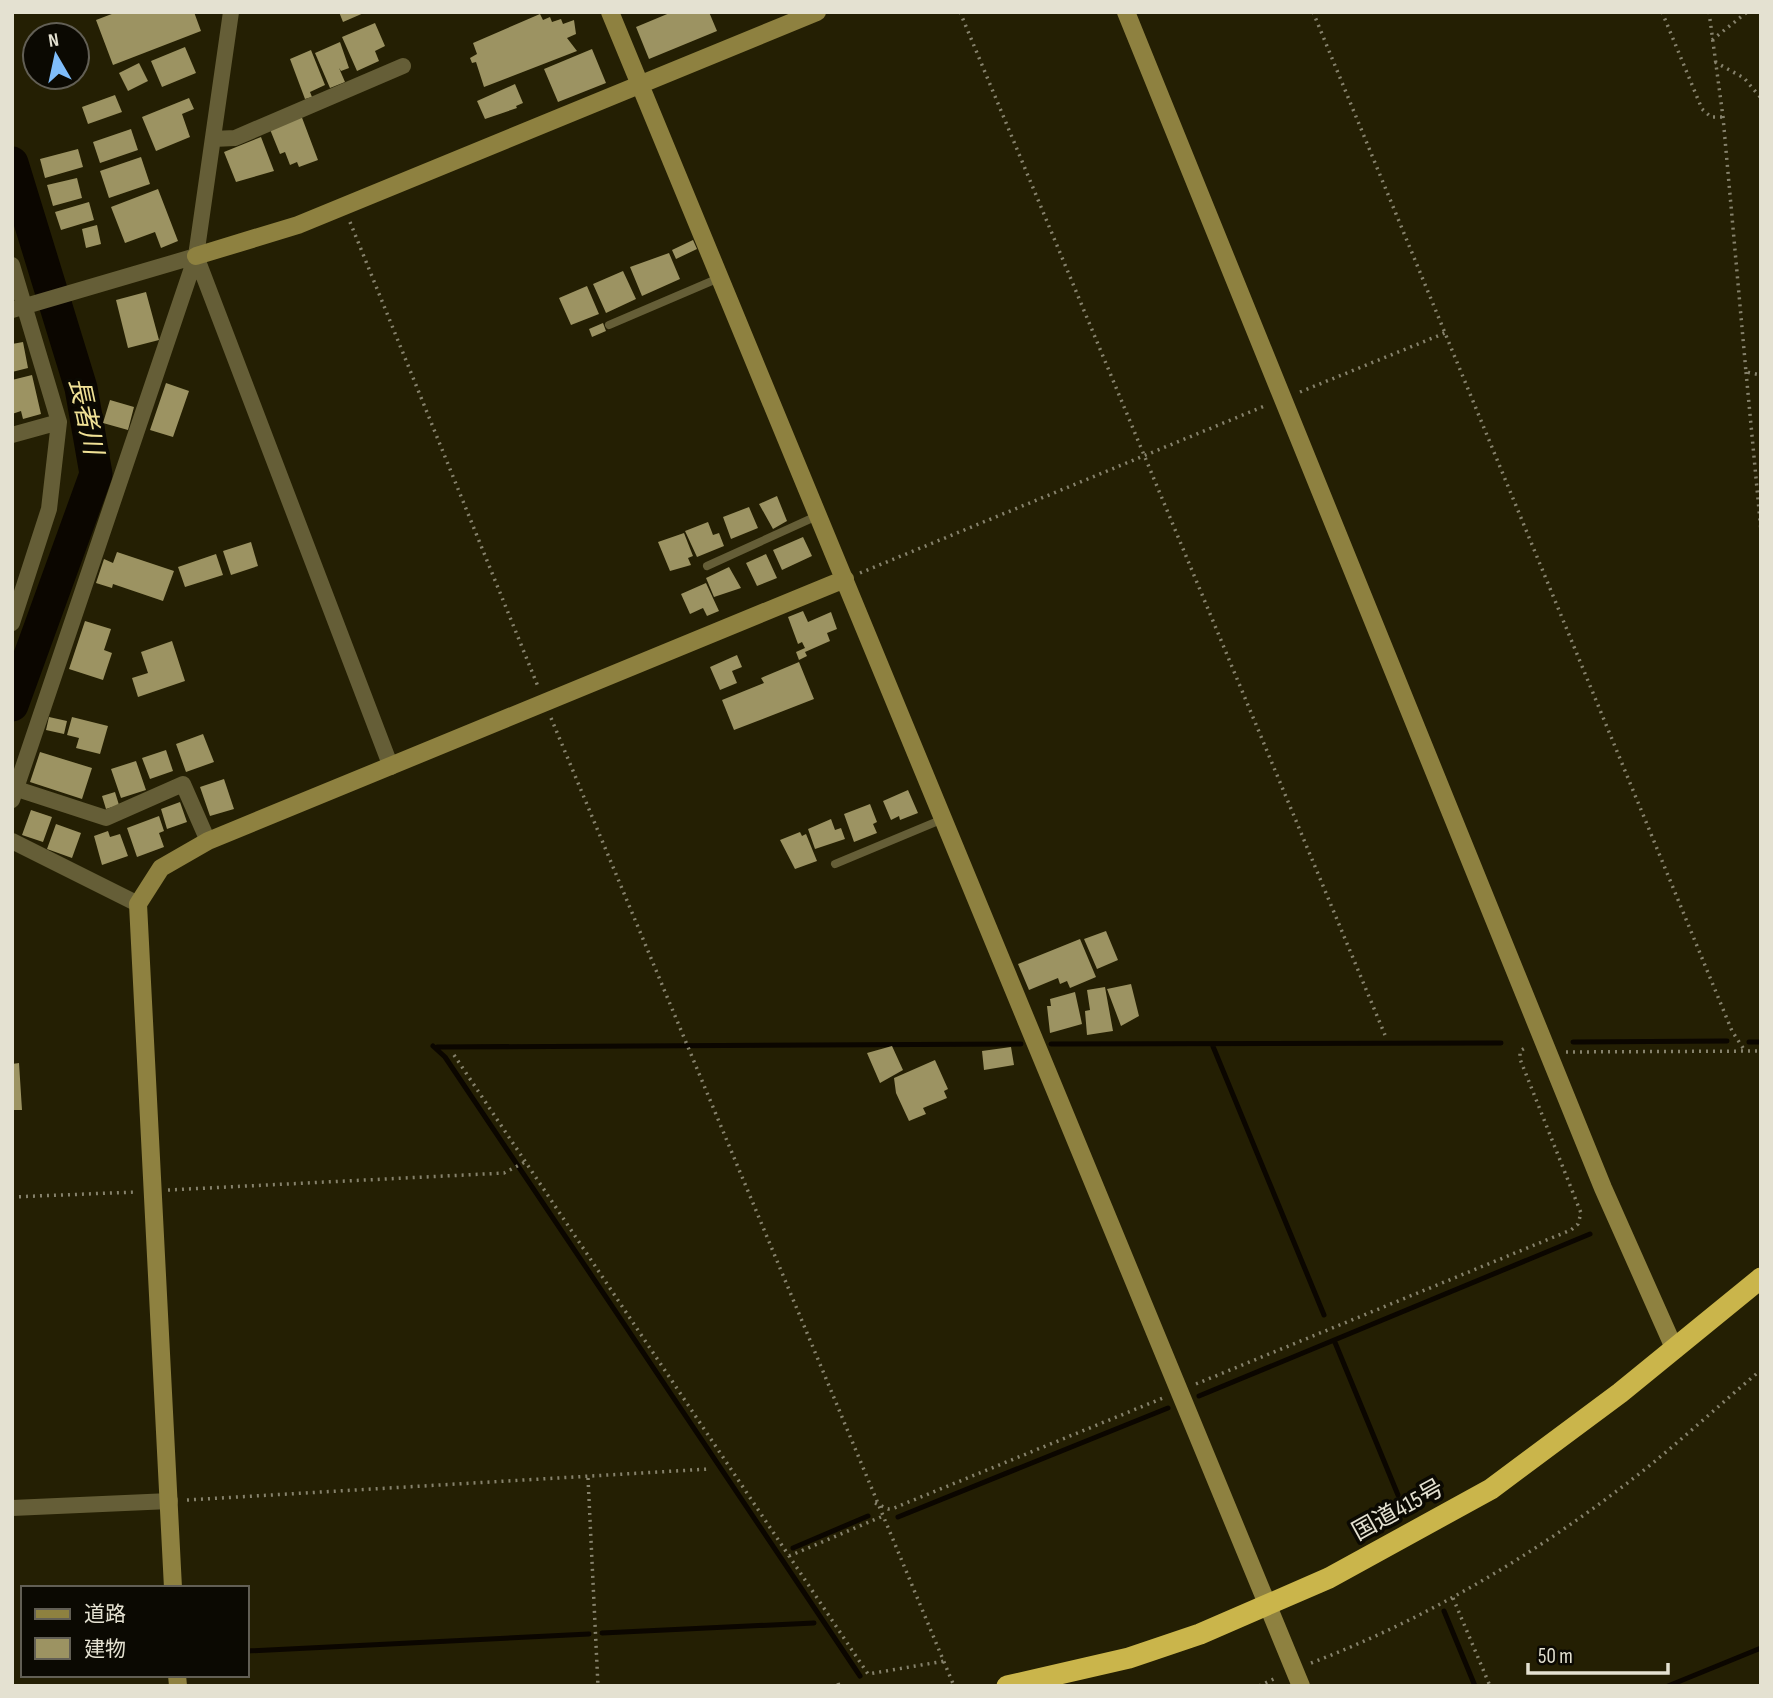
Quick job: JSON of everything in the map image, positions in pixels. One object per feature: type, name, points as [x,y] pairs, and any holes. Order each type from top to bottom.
[{"type":"highway","name":"国道415号","points":[[1007,1686],[1129,1658],[1200,1634],[1329,1578],[1491,1489],[1675,1350],[1761,1278]]},
{"type":"street","points":[[208,841],[183,784],[106,818],[14,794],[196,256],[231,12]]},
{"type":"street","points":[[610,12],[1297,1678]]},
{"type":"street","points":[[19,307],[228,249],[344,207],[817,12]]},
{"type":"street","points":[[1126,12],[1652,1304],[1675,1350]]},
{"type":"street","points":[[213,139],[234,138],[403,66]]},
{"type":"street","points":[[196,256],[391,767]]},
{"type":"street","points":[[12,265],[19,307],[59,422],[49,509],[12,623]]},
{"type":"street","points":[[12,435],[59,422]]},
{"type":"street","points":[[173,1586],[138,904],[161,867],[208,841],[845,579]]},
{"type":"street","points":[[12,841],[138,904]]},
{"type":"street","points":[[12,1508],[170,1501]]},
{"type":"lane","points":[[609,325],[721,277]]},
{"type":"lane","points":[[707,566],[819,515]]},
{"type":"lane","points":[[835,864],[943,819]]},
{"type":"path","points":[[960,12],[1385,1035]]},
{"type":"path","points":[[1313,12],[1727,1018],[1745,1051]]},
{"type":"path","points":[[1662,12],[1702,109],[1711,117],[1723,117]]},
{"type":"path","points":[[1709,12],[1723,117],[1761,531]]},
{"type":"path","points":[[1712,40],[1747,12]]},
{"type":"path","points":[[1715,62],[1744,78],[1761,98]]},
{"type":"path","points":[[344,207],[545,703],[685,1036],[881,1517],[954,1686]]},
{"type":"path","points":[[845,579],[1445,333]]},
{"type":"path","points":[[1746,372],[1761,375]]},
{"type":"path","points":[[875,1502],[888,1509],[894,1508],[1571,1230],[1578,1224],[1581,1213],[1520,1059],[1520,1051],[1761,1051]]},
{"type":"path","points":[[454,1055],[868,1674],[945,1661]]},
{"type":"path","points":[[12,1197],[504,1173],[525,1162]]},
{"type":"path","points":[[1297,1678],[1453,1598],[1516,1560],[1639,1473],[1761,1370]]},
{"type":"path","points":[[170,1501],[709,1469]]},
{"type":"path","points":[[587,1478],[598,1686]]},
{"type":"path","points":[[789,1556],[881,1517]]},
{"type":"path","points":[[1453,1598],[1490,1686]]},
{"type":"building","points":[[117,12],[194,12],[201,31],[113,65],[96,20]]},
{"type":"building","points":[[339,12],[366,12],[343,22]]},
{"type":"building","points":[[672,12],[709,12],[717,31],[649,59],[636,27]]},
{"type":"building","points":[[540,14],[543,20],[550,17],[552,22],[561,19],[563,24],[574,20],[576,34],[567,38],[577,51],[484,87],[476,62],[472,63],[470,58],[477,54],[473,43]]},
{"type":"building","points":[[375,23],[385,46],[375,51],[379,61],[357,71],[342,37]]},
{"type":"building","points":[[340,42],[349,68],[341,71],[339,68],[345,82],[330,88],[315,53]]},
{"type":"building","points":[[185,47],[196,73],[162,87],[151,61]]},
{"type":"building","points":[[592,49],[606,83],[558,102],[544,69]]},
{"type":"building","points":[[311,50],[325,85],[310,92],[312,97],[305,99],[290,59]]},
{"type":"building","points":[[139,63],[148,81],[128,91],[119,73]]},
{"type":"building","points":[[515,84],[523,103],[516,106],[517,108],[485,119],[477,101]]},
{"type":"building","points":[[115,95],[122,112],[88,124],[82,107]]},
{"type":"building","points":[[189,98],[194,109],[182,114],[190,137],[156,151],[142,117]]},
{"type":"building","points":[[301,115],[318,160],[299,167],[297,162],[290,165],[285,152],[280,154],[269,127]]},
{"type":"building","points":[[131,129],[138,150],[100,163],[93,142]]},
{"type":"building","points":[[261,137],[274,171],[236,182],[224,152]]},
{"type":"building","points":[[78,149],[83,167],[45,178],[40,159]]},
{"type":"building","points":[[141,157],[150,184],[109,198],[100,171]]},
{"type":"building","points":[[77,178],[82,198],[53,206],[47,185]]},
{"type":"building","points":[[158,189],[178,241],[161,248],[155,232],[125,243],[111,207]]},
{"type":"building","points":[[89,202],[94,220],[61,230],[55,212]]},
{"type":"building","points":[[97,225],[101,244],[86,248],[82,229]]},
{"type":"building","points":[[693,240],[697,249],[676,259],[672,250]]},
{"type":"building","points":[[669,253],[680,279],[642,296],[630,267]]},
{"type":"building","points":[[623,271],[636,299],[606,313],[593,284]]},
{"type":"building","points":[[587,286],[599,314],[571,325],[559,298]]},
{"type":"building","points":[[146,292],[159,340],[128,348],[116,300]]},
{"type":"building","points":[[603,323],[606,331],[592,337],[589,329]]},
{"type":"building","points":[[23,342],[28,368],[12,372],[12,344]]},
{"type":"building","points":[[32,375],[41,414],[23,419],[21,411],[12,414],[12,380]]},
{"type":"building","points":[[166,383],[189,391],[173,437],[150,430]]},
{"type":"building","points":[[110,400],[134,407],[128,430],[103,423]]},
{"type":"building","points":[[777,496],[787,521],[773,529],[759,504]]},
{"type":"building","points":[[749,507],[758,528],[731,539],[723,517]]},
{"type":"building","points":[[708,522],[713,535],[719,533],[724,546],[697,557],[685,531]]},
{"type":"building","points":[[684,533],[693,556],[688,558],[691,565],[670,571],[658,542]]},
{"type":"building","points":[[803,537],[812,556],[782,570],[773,550]]},
{"type":"building","points":[[251,542],[258,566],[231,575],[223,551]]},
{"type":"building","points":[[117,552],[174,571],[163,601],[113,584],[112,588],[96,583],[104,559],[113,563]]},
{"type":"building","points":[[216,554],[223,575],[185,587],[178,567]]},
{"type":"building","points":[[766,554],[777,578],[757,586],[746,563]]},
{"type":"building","points":[[729,567],[741,588],[714,597],[706,578]]},
{"type":"building","points":[[706,583],[719,611],[707,616],[703,608],[690,614],[681,594]]},
{"type":"building","points":[[803,611],[808,622],[831,612],[837,629],[827,633],[830,641],[805,652],[807,656],[799,660],[796,652],[805,648],[802,642],[798,644],[788,617]]},
{"type":"building","points":[[85,621],[111,629],[104,650],[112,653],[103,680],[69,669]]},
{"type":"building","points":[[172,641],[185,681],[138,697],[132,678],[148,673],[141,652]]},
{"type":"building","points":[[737,655],[742,667],[732,671],[737,683],[720,690],[710,667]]},
{"type":"building","points":[[799,662],[814,699],[734,730],[722,700],[764,683],[761,678]]},
{"type":"building","points":[[49,717],[67,721],[64,734],[46,730]]},
{"type":"building","points":[[72,717],[108,726],[100,754],[76,748],[79,738],[67,735]]},
{"type":"building","points":[[203,734],[214,762],[186,772],[176,744]]},
{"type":"building","points":[[166,750],[173,771],[150,779],[142,758]]},
{"type":"building","points":[[40,752],[92,768],[82,799],[30,782]]},
{"type":"building","points":[[136,761],[146,790],[121,798],[111,769]]},
{"type":"building","points":[[224,779],[234,809],[210,816],[200,787]]},
{"type":"building","points":[[908,790],[918,813],[900,820],[899,816],[891,820],[883,801]]},
{"type":"building","points":[[115,792],[119,805],[106,809],[102,796]]},
{"type":"building","points":[[180,802],[187,822],[167,829],[161,809]]},
{"type":"building","points":[[870,804],[877,822],[873,824],[877,833],[854,842],[844,814]]},
{"type":"building","points":[[31,810],[52,817],[43,842],[22,835]]},
{"type":"building","points":[[159,816],[164,831],[159,833],[164,847],[137,857],[127,828]]},
{"type":"building","points":[[831,819],[835,830],[841,828],[845,839],[815,849],[808,829]]},
{"type":"building","points":[[56,824],[81,833],[72,858],[47,849]]},
{"type":"building","points":[[108,831],[110,837],[120,834],[128,856],[102,865],[94,836]]},
{"type":"building","points":[[800,832],[802,836],[806,834],[817,861],[795,869],[780,840]]},
{"type":"building","points":[[1106,931],[1118,960],[1097,969],[1084,939]]},
{"type":"building","points":[[1080,939],[1096,977],[1070,988],[1067,981],[1060,984],[1058,978],[1029,990],[1018,964]]},
{"type":"building","points":[[1131,984],[1139,1016],[1121,1026],[1107,989]]},
{"type":"building","points":[[1105,987],[1113,1031],[1087,1035],[1085,1011],[1090,1010],[1087,990]]},
{"type":"building","points":[[1075,992],[1082,1024],[1050,1033],[1047,1006],[1051,1006],[1050,999]]},
{"type":"building","points":[[892,1046],[903,1070],[880,1083],[867,1053]]},
{"type":"building","points":[[1011,1047],[1014,1065],[984,1070],[982,1051]]},
{"type":"building","points":[[935,1060],[948,1089],[944,1091],[947,1098],[923,1108],[926,1114],[909,1121],[896,1093],[894,1078]]},
{"type":"building","points":[[19,1063],[22,1110],[12,1110],[12,1064]]},
{"type":"waterway","name":"長者川","points":[[12,163],[81,388],[96,474],[12,705]]},
{"type":"waterway","points":[[1573,1042],[1727,1041]]},
{"type":"waterway","points":[[1749,1042],[1761,1042]]},
{"type":"waterway","points":[[1051,1044],[1501,1043]]},
{"type":"waterway","points":[[437,1047],[1021,1044]]},
{"type":"waterway","points":[[1212,1044],[1324,1315]]},
{"type":"waterway","points":[[433,1046],[445,1057],[860,1676]]},
{"type":"waterway","points":[[1199,1396],[1590,1234]]},
{"type":"waterway","points":[[1334,1340],[1398,1495]]},
{"type":"waterway","points":[[898,1517],[1168,1408]]},
{"type":"waterway","points":[[793,1548],[868,1516]]},
{"type":"waterway","points":[[1444,1611],[1475,1686]]},
{"type":"waterway","points":[[602,1633],[814,1623]]},
{"type":"waterway","points":[[248,1651],[589,1634]]},
{"type":"waterway","points":[[1668,1686],[1761,1648]]}]
